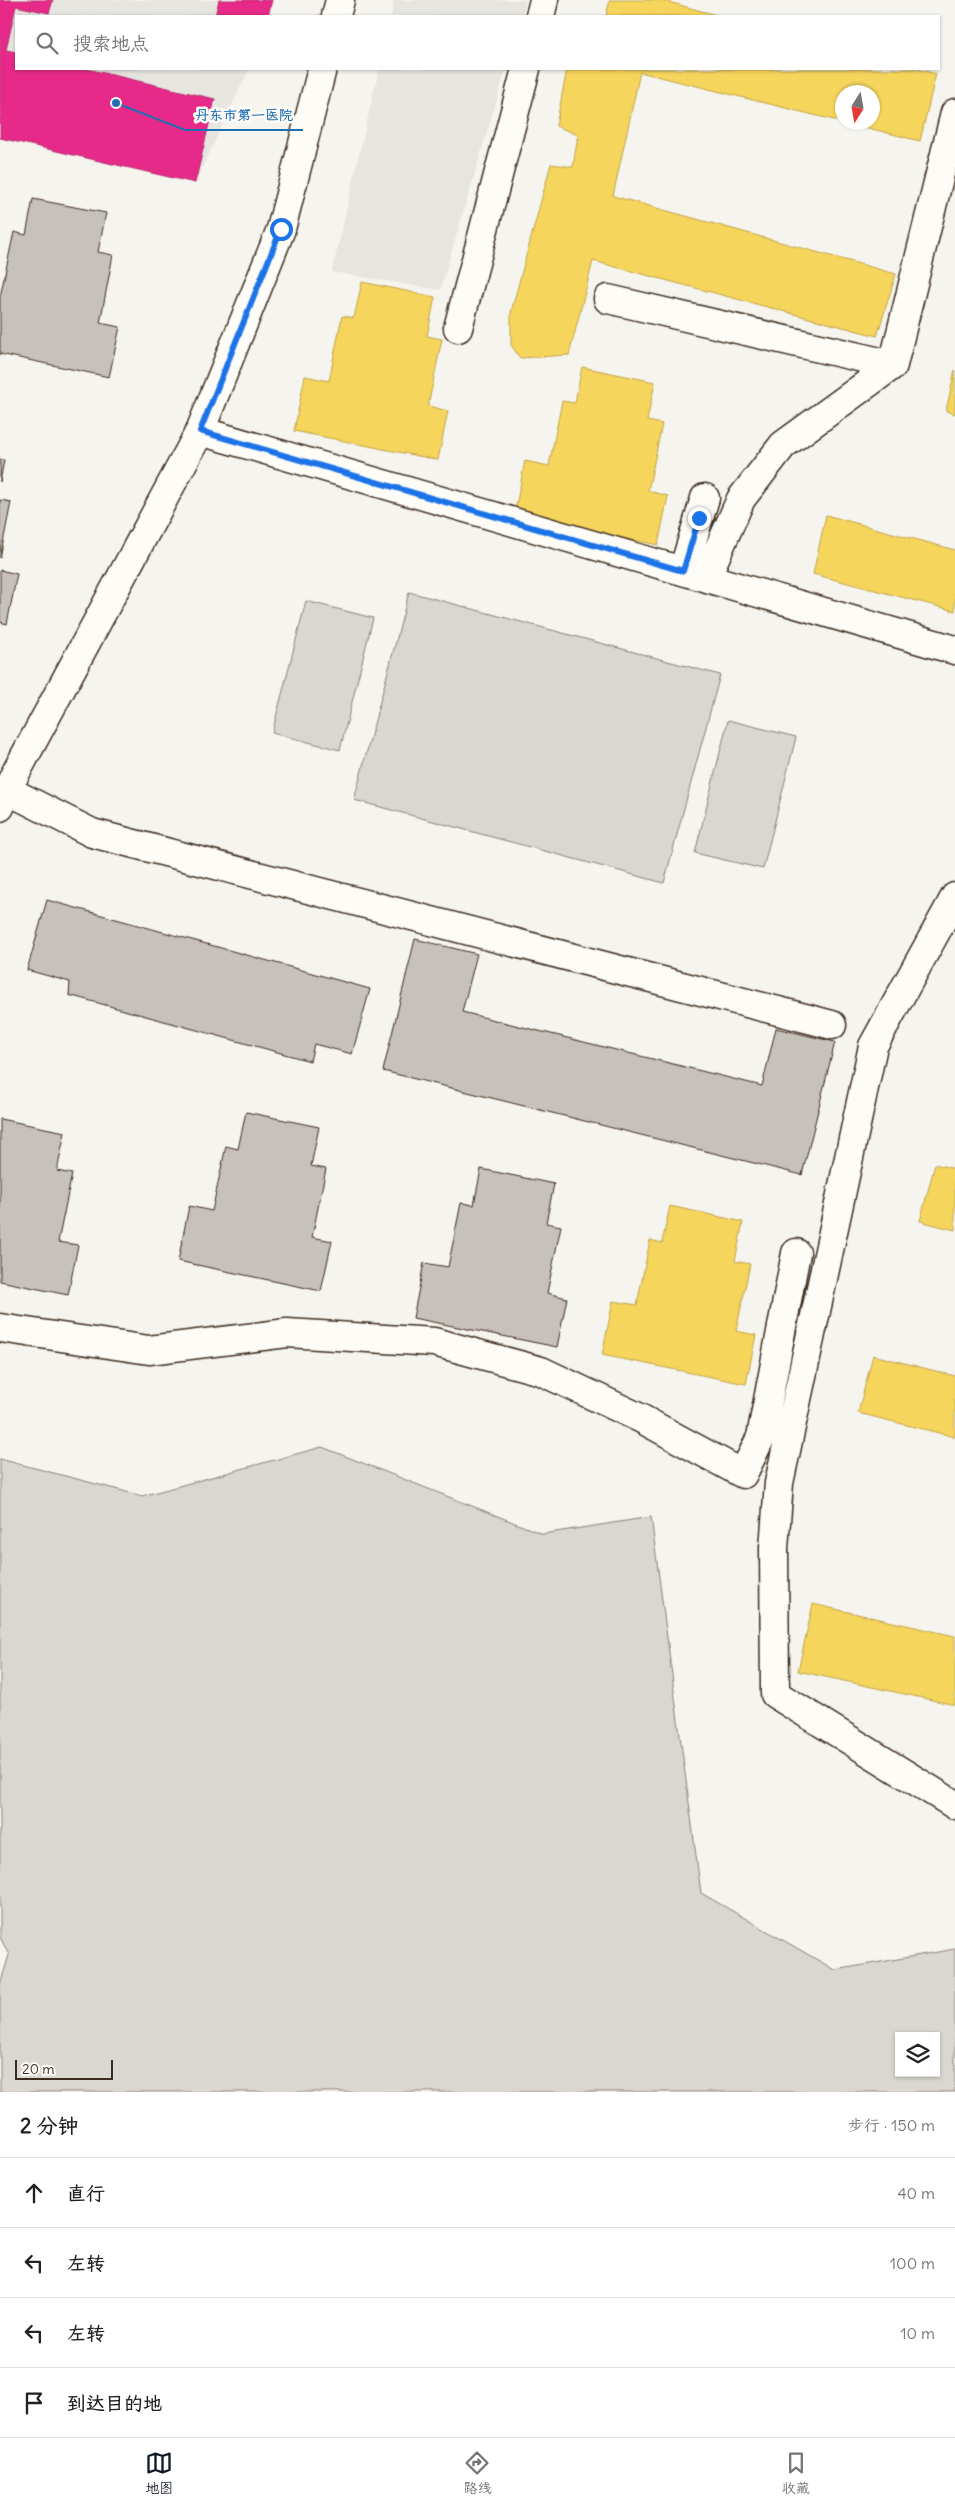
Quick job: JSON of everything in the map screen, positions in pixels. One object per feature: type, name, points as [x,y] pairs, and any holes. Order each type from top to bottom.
[{"type":"street","points":[[336,15],[340,0]]},
{"type":"street","points":[[540,15],[544,0]]},
{"type":"street","points":[[322,70],[281,229],[200,431],[4,798],[92,833],[832,1025]]},
{"type":"street","points":[[458,328],[526,70]]},
{"type":"street","points":[[695,574],[741,498],[783,445],[893,365],[955,113]]},
{"type":"street","points":[[608,299],[893,365]]},
{"type":"street","points":[[200,431],[955,650]]},
{"type":"street","points":[[695,574],[705,498]]},
{"type":"street","points":[[955,897],[873,1046],[780,1483],[774,1548],[774,1597],[775,1694],[955,1805]]},
{"type":"street","points":[[0,1328],[149,1350],[287,1333],[434,1342],[541,1371],[640,1418],[743,1474],[761,1437],[796,1253]]},
{"type":"shaded area","points":[[0,0],[272,0],[268,15],[15,15],[15,70],[249,70],[195,183],[0,138]]},
{"type":"shaded area","points":[[394,0],[526,0],[522,15],[391,15]]},
{"type":"shaded area","points":[[379,70],[506,70],[440,290],[332,272]]},
{"type":"shaded area","points":[[409,592],[720,675],[664,883],[354,800]]},
{"type":"shaded area","points":[[306,601],[373,618],[340,750],[272,733]]},
{"type":"shaded area","points":[[728,720],[796,737],[763,869],[695,853]]},
{"type":"shaded area","points":[[322,1447],[543,1534],[651,1517],[701,1893],[835,1970],[955,1949],[955,2092],[0,2092],[0,1985],[9,1955],[0,1937],[0,1459],[142,1496]]},
{"type":"building: 住宅","points":[[610,0],[661,0],[716,15],[606,15]]},
{"type":"building: 住宅","points":[[567,70],[921,70],[936,74],[920,141],[876,130],[880,130],[880,85],[835,85],[835,120],[640,72],[613,196],[896,274],[877,336],[593,261],[569,355],[520,358],[511,345],[511,312],[551,164],[573,167],[578,135],[556,126]]},
{"type":"building: 住宅","points":[[362,282],[435,297],[427,336],[442,339],[428,406],[448,411],[438,460],[294,431],[305,376],[329,381],[342,316],[354,318]]},
{"type":"building: 住宅","points":[[582,367],[655,382],[647,421],[662,424],[648,491],[668,496],[658,545],[514,516],[525,461],[549,466],[562,401],[575,403]]},
{"type":"building: 住宅","points":[[955,370],[955,414],[946,411]]},
{"type":"building: 住宅","points":[[826,515],[955,550],[955,611],[813,574]]},
{"type":"building: 住宅","points":[[935,1164],[955,1169],[955,1230],[920,1221]]},
{"type":"building: 住宅","points":[[670,1206],[743,1222],[735,1261],[750,1264],[736,1331],[756,1335],[746,1384],[602,1355],[613,1301],[637,1305],[650,1240],[662,1243]]},
{"type":"building: 住宅","points":[[873,1355],[955,1376],[955,1437],[858,1413]]},
{"type":"building: 住宅","points":[[813,1604],[955,1636],[955,1705],[798,1671]]},
{"type":"building: 医疗","points":[[0,0],[53,0],[49,13],[16,6],[6,50],[15,52],[15,70],[91,70],[215,99],[195,183],[0,138]]},
{"type":"building: 医疗","points":[[219,0],[272,0],[268,15],[215,15]]},
{"type":"building: 其他","points":[[33,199],[106,213],[98,252],[113,255],[100,323],[120,327],[109,377],[0,354],[0,297],[14,232],[26,235]]},
{"type":"building: 其他","points":[[0,460],[4,460],[0,482]]},
{"type":"building: 其他","points":[[0,500],[11,502],[0,558]]},
{"type":"building: 其他","points":[[0,570],[17,574],[7,624],[0,622]]},
{"type":"building: 其他","points":[[47,900],[370,989],[352,1054],[314,1044],[310,1061],[69,995],[70,982],[27,970]]},
{"type":"building: 其他","points":[[415,939],[477,954],[462,1012],[762,1086],[776,1028],[835,1042],[802,1175],[383,1071]]},
{"type":"building: 其他","points":[[246,1112],[319,1127],[311,1166],[326,1169],[312,1237],[332,1241],[321,1291],[178,1261],[189,1206],[212,1211],[226,1146],[238,1149]]},
{"type":"building: 其他","points":[[0,1119],[65,1132],[57,1171],[72,1174],[58,1242],[78,1245],[68,1295],[0,1281]]},
{"type":"building: 其他","points":[[481,1169],[554,1184],[546,1223],[561,1226],[547,1293],[567,1298],[557,1347],[413,1318],[424,1263],[448,1267],[461,1203],[474,1205]]},
{"type":"place","name":"丹东市第一医院","points":[[116,103]]},
{"type":"route","points":[[281,229],[200,431],[683,571],[699,518]]}]
